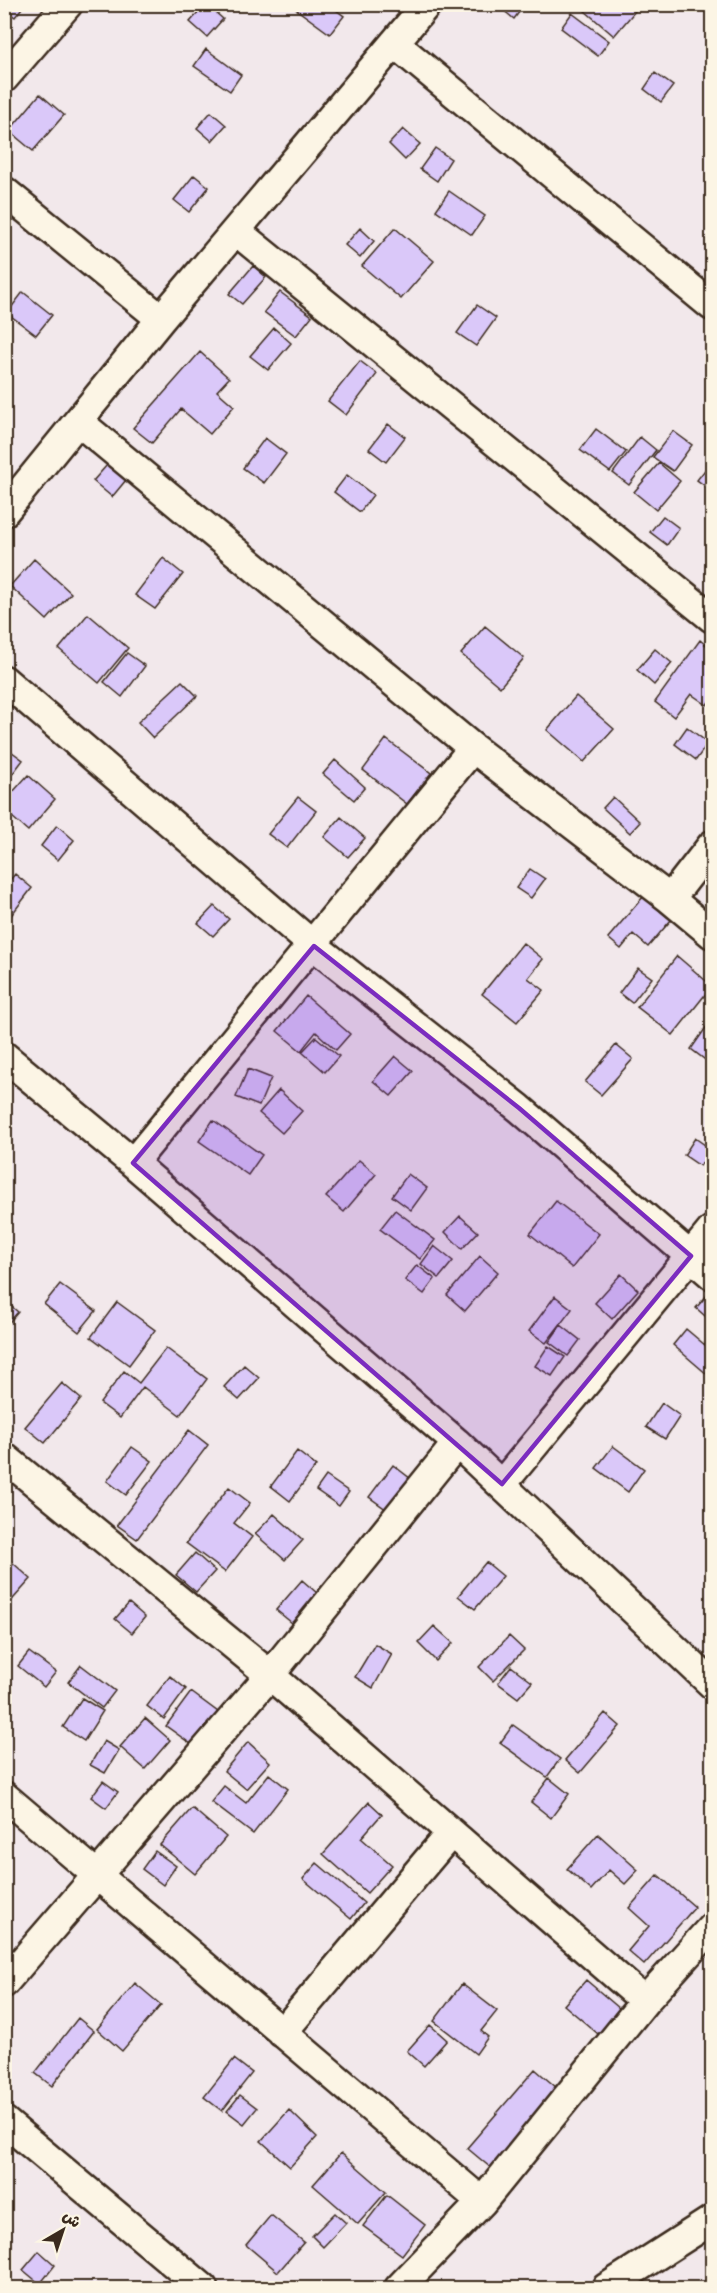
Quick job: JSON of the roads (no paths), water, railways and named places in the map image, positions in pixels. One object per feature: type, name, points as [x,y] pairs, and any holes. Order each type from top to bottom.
[{"type":"street","points":[[10,61],[68,4]]},
{"type":"street","points":[[4,512],[161,319],[427,4]]},
{"type":"street","points":[[394,43],[712,306]]},
{"type":"street","points":[[4,191],[161,319]]},
{"type":"street","points":[[236,231],[712,618]]},
{"type":"street","points":[[79,422],[473,748],[670,899],[712,934]]},
{"type":"street","points":[[4,680],[314,946],[519,1108],[712,1275]]},
{"type":"street","points":[[133,1163],[314,946],[473,748]]},
{"type":"street","points":[[670,899],[712,845]]},
{"type":"street","points":[[4,1056],[133,1163],[457,1443],[712,1684]]},
{"type":"street","points":[[502,1484],[712,1230]]},
{"type":"street","points":[[4,1983],[270,1675],[457,1443]]},
{"type":"street","points":[[4,1457],[270,1675],[645,2001]]},
{"type":"street","points":[[4,1796],[482,2202]]},
{"type":"street","points":[[282,2033],[450,1833]]},
{"type":"street","points":[[399,2289],[482,2202],[645,2001],[712,1927]]},
{"type":"street","points":[[4,2121],[203,2289]]},
{"type":"street","points":[[606,2289],[712,2220]]}]
